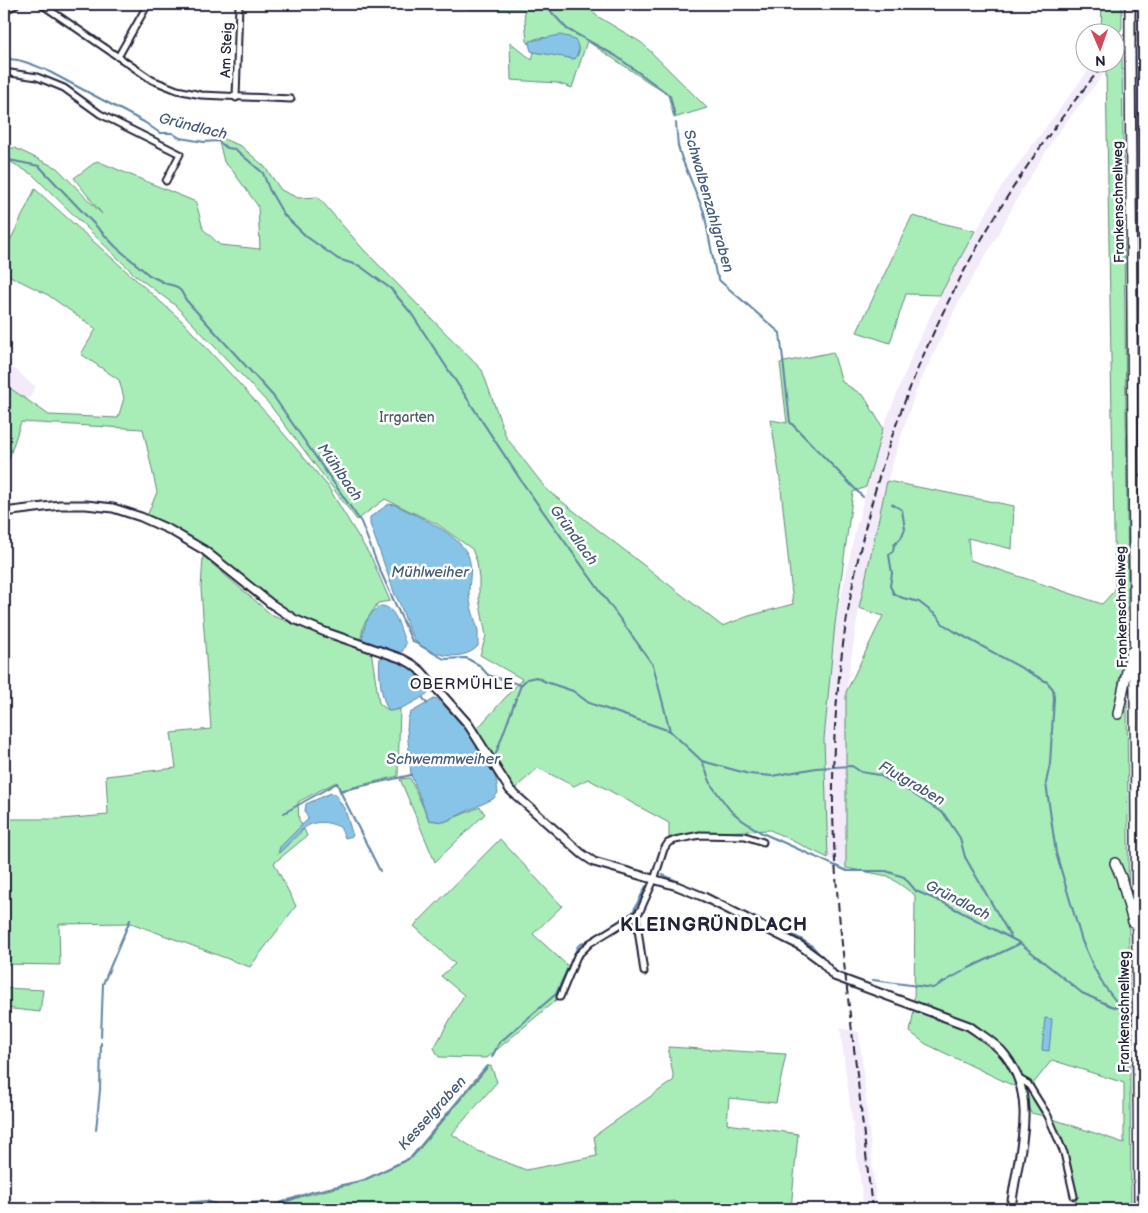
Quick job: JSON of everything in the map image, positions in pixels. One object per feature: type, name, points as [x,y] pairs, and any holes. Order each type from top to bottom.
[{"type":"highway","name":"Frankenschnellweg","points":[[1141,4],[1144,473]]},
{"type":"highway","name":"Frankenschnellweg","points":[[1130,5],[1139,1209]]},
{"type":"highway","points":[[1118,714],[1135,630]]},
{"type":"highway","points":[[1115,863],[1125,889],[1137,940]]},
{"type":"street","points":[[4,10],[15,4]]},
{"type":"street","points":[[41,4],[152,80],[178,90],[201,95],[236,98],[291,99]]},
{"type":"street","points":[[118,57],[148,4]]},
{"type":"street","name":"Am Steig","points":[[236,98],[239,4]]},
{"type":"street","points":[[4,72],[37,77],[64,88],[100,114],[180,154],[166,181]]},
{"type":"street","points":[[4,512],[60,505],[86,505],[113,508],[141,517],[170,530],[204,550],[270,603],[294,619],[397,657],[412,664],[421,671],[468,724],[510,790],[582,854],[594,862],[677,886],[704,897],[801,946],[820,960],[834,976],[969,1026],[988,1039],[1005,1054],[1019,1080],[1024,1102],[1024,1129],[1010,1209]]},
{"type":"street","points":[[560,997],[577,956],[590,943],[636,915],[654,880],[664,849],[668,843],[700,835],[731,834],[763,842]]},
{"type":"street","points":[[636,915],[644,972]]},
{"type":"street","points":[[1019,1080],[1028,1084],[1048,1116],[1064,1153],[1074,1196]]},
{"type":"shaded area","points":[[1087,72],[1105,72],[1055,137],[1020,193],[959,301],[915,393],[887,481],[859,608],[846,692],[846,868],[828,858],[824,739],[835,624],[855,532],[883,428],[914,351],[940,295],[1001,187]]},
{"type":"shaded area","points":[[4,366],[17,370],[36,386],[28,401],[4,384]]},
{"type":"shaded area","points":[[840,1028],[859,1032],[877,1209],[864,1209]]},
{"type":"green space","points":[[468,4],[584,4],[597,16],[642,43],[707,108],[674,118],[668,95],[587,41],[572,88],[557,83],[511,80],[510,42],[532,60],[534,52],[572,59],[578,55],[579,50],[546,38],[533,40],[529,44],[527,41],[524,9],[468,9]]},
{"type":"green space","points":[[1102,4],[1122,4],[1122,22],[1101,22]]},
{"type":"green space","points":[[1106,72],[1122,72],[1128,593],[1123,669],[1127,692],[1131,1209],[1078,1209],[1062,1148],[1044,1116],[1031,1113],[1018,1088],[926,1044],[910,1032],[914,1010],[915,895],[888,876],[846,868],[846,692],[883,616],[859,608],[887,481],[1014,506],[1012,549],[968,538],[970,560],[1102,604],[1115,590]],"holes":[[[1052,1060],[1124,1083],[1124,1143],[1044,1116],[1033,1084]]]},
{"type":"green space","name":"Irrgarten","points":[[218,137],[241,146],[265,167],[281,190],[298,198],[318,197],[363,249],[482,370],[506,437],[547,490],[722,626],[749,616],[793,604],[780,479],[771,420],[787,423],[780,363],[833,352],[842,382],[864,396],[883,428],[866,487],[853,492],[835,624],[824,739],[828,858],[770,830],[698,833],[669,838],[669,823],[588,779],[574,786],[538,768],[512,791],[477,729],[522,679],[480,655],[486,636],[479,599],[477,562],[472,549],[437,524],[385,499],[357,520],[269,404],[175,305],[136,276],[33,175],[4,158],[4,148],[15,148],[57,168],[102,214],[74,178],[97,161],[196,202],[203,229],[220,245],[260,249],[258,206],[224,162]]},
{"type":"green space","points":[[35,189],[182,321],[267,414],[327,485],[372,559],[390,601],[378,603],[364,624],[360,642],[285,611],[206,546],[147,516],[157,492],[143,429],[21,422],[4,473],[4,384],[49,415],[118,418],[124,398],[119,380],[81,354],[96,329],[48,295],[4,273],[4,240],[11,239]]},
{"type":"green space","points":[[912,216],[975,231],[940,295],[906,294],[890,343],[857,332]]},
{"type":"green space","points":[[203,556],[273,616],[335,640],[371,650],[379,703],[389,711],[400,709],[398,776],[341,790],[336,782],[298,802],[299,820],[302,825],[280,847],[279,853],[304,829],[307,836],[274,863],[296,906],[250,967],[131,923],[59,924],[60,965],[4,964],[4,819],[61,819],[108,815],[106,776],[176,768],[171,733],[211,729],[201,588]]},
{"type":"green space","points":[[410,778],[429,820],[444,822],[480,807],[485,814],[435,862],[400,779]]},
{"type":"green space","points":[[500,839],[562,906],[533,934],[569,967],[556,1000],[487,1058],[439,1057],[434,1048],[464,995],[441,976],[455,964],[414,926]]},
{"type":"green space","points":[[4,988],[43,990],[40,1012],[4,1008]]},
{"type":"green space","points":[[668,1047],[786,1054],[776,1103],[729,1098],[727,1124],[798,1134],[791,1209],[680,1209],[674,1201],[609,1209],[269,1209],[303,1196],[360,1182],[408,1160],[485,1067],[491,1066],[497,1082],[452,1134],[478,1151],[526,1170],[597,1156],[594,1136],[674,1080]]},
{"type":"green space","points":[[91,1202],[155,1207],[156,1209],[88,1209]]},
{"type":"water","points":[[560,35],[576,41],[579,50],[575,59],[531,51],[530,41]]},
{"type":"water","name":"Mühlweiher","points":[[389,504],[396,505],[446,532],[463,547],[468,555],[471,569],[469,593],[471,608],[478,631],[478,646],[471,651],[455,656],[436,653],[420,645],[411,634],[370,524],[370,517]]},
{"type":"water","points":[[380,606],[390,610],[397,620],[406,644],[402,652],[398,653],[362,639],[367,621]]},
{"type":"water","points":[[382,656],[404,664],[417,672],[433,688],[412,703],[400,709],[389,711],[381,686],[379,664]]},
{"type":"water","name":"Schwemmweiher","points":[[436,698],[459,722],[486,758],[494,773],[498,793],[493,799],[444,822],[429,820],[411,775],[407,729],[410,713]]},
{"type":"water","points":[[331,793],[335,794],[345,810],[353,836],[345,838],[340,827],[320,822],[305,827],[278,854],[280,847],[308,819],[305,811],[306,804]]},
{"type":"water","points":[[1045,1018],[1052,1019],[1049,1051],[1042,1050]]},
{"type":"waterway","name":"Schwalbenzahlgraben","points":[[544,4],[567,29],[616,56],[670,96],[675,116]]},
{"type":"waterway","name":"Gründlach","points":[[4,60],[20,61],[46,70],[144,122],[160,133],[172,133],[180,138],[204,142],[218,141],[227,148],[235,149],[263,173],[269,189],[284,215],[307,237],[338,259],[360,266],[391,289],[411,313],[522,482],[653,665],[670,731],[702,761],[712,786],[730,810],[760,832],[847,871],[886,871],[904,877],[916,891],[944,903],[1020,943],[1082,993],[1111,1006],[1128,1010]]},
{"type":"waterway","name":"Schwalbenzahlgraben","points":[[676,123],[678,146],[682,159],[704,212],[716,274],[720,281],[780,333],[790,422],[863,497]]},
{"type":"waterway","name":"Mühlbach","points":[[4,159],[39,166],[116,247],[149,275],[175,286],[181,291],[186,300],[274,397],[361,522],[379,568],[412,641],[444,659],[466,658],[479,665],[488,675],[521,685],[527,679],[536,677],[573,691],[589,703],[670,731]]},
{"type":"waterway","name":"Schwalbenzahlgraben","points":[[892,504],[902,510],[905,529],[889,555],[892,573],[890,586],[894,594],[919,602],[937,616],[943,624],[1047,682],[1053,689],[1050,764],[1046,783],[1056,853],[1082,941],[1095,970],[1121,1008]]},
{"type":"waterway","points":[[495,756],[521,685]]},
{"type":"waterway","points":[[423,698],[427,704]]},
{"type":"waterway","name":"Flutgraben","points":[[702,761],[749,774],[772,776],[816,768],[852,766],[861,772],[879,775],[909,791],[944,814],[960,838],[965,857],[1011,937]]},
{"type":"waterway","points":[[284,813],[337,783],[340,791],[411,775]]},
{"type":"waterway","points":[[340,791],[380,871]]},
{"type":"waterway","name":"Kesselgraben","points":[[663,875],[677,881]]},
{"type":"waterway","name":"Kesselgraben","points":[[682,884],[696,890]]},
{"type":"waterway","name":"Kesselgraben","points":[[492,1057],[499,1043],[556,994],[578,946],[633,912],[646,886]]},
{"type":"waterway","name":"Kesselgraben","points":[[720,902],[801,939],[812,946],[821,956]]},
{"type":"waterway","points":[[101,1037],[103,984],[130,920]]},
{"type":"waterway","name":"Kesselgraben","points":[[873,980],[933,988],[1019,944]]},
{"type":"waterway","name":"Kesselgraben","points":[[829,965],[838,973]]},
{"type":"waterway","points":[[96,1130],[100,1090],[101,1043]]},
{"type":"waterway","name":"Kesselgraben","points":[[274,1205],[312,1192],[364,1180],[412,1157],[488,1066]]},
{"type":"waterway","name":"Kesselgraben","points":[[159,1209],[159,1205],[206,1201],[219,1205],[264,1202]]},
{"type":"railway","points":[[1126,33],[1144,12]]},
{"type":"railway","points":[[872,1209],[841,938],[833,808],[837,705],[849,604],[871,506],[901,411],[940,318],[987,229],[1043,144],[1098,72]]},
{"type":"district","name":"OBERMÜHLE","points":[[462,684]]},
{"type":"district","name":"KLEINGRÜNDLACH","points":[[714,924]]}]
